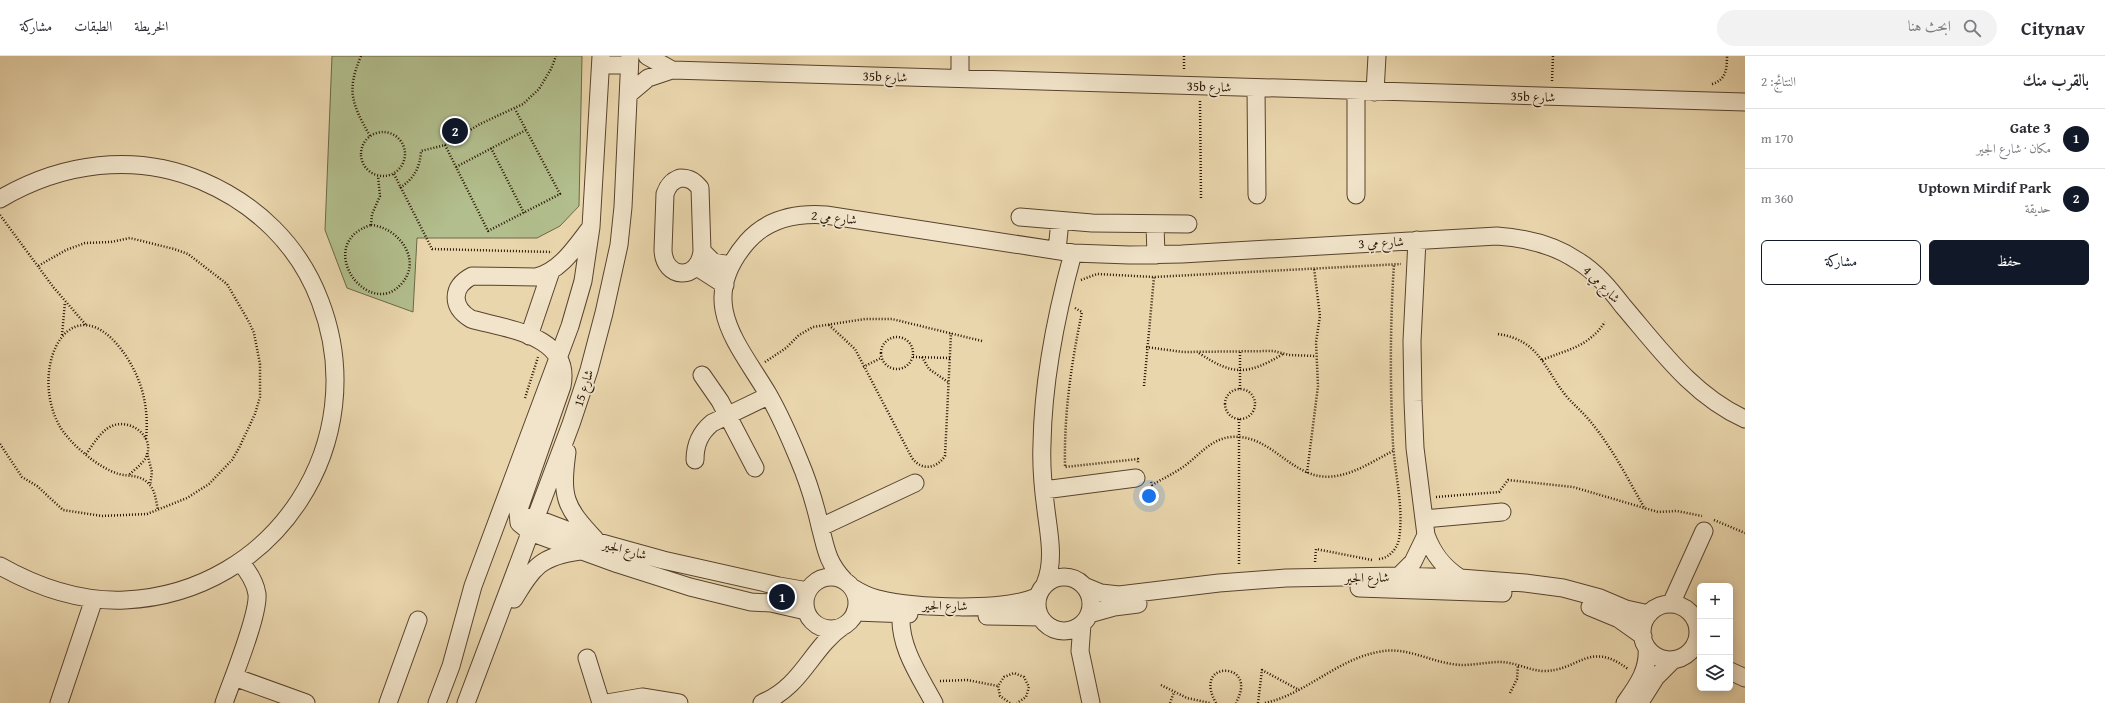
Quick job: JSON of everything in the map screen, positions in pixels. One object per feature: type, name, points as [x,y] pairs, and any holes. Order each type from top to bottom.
[{"type":"street","name":"35b شارع","points":[[647,56],[672,70]]},
{"type":"street","points":[[960,56],[960,78]]},
{"type":"street","points":[[1375,92],[1377,56]]},
{"type":"street","points":[[438,703],[451,666],[473,586],[495,531],[559,357],[583,281],[591,228],[601,60],[629,61]]},
{"type":"street","name":"شارع 15","points":[[466,703],[571,424],[589,370],[604,313],[618,245],[626,168],[629,61]]},
{"type":"street","name":"35b شارع","points":[[629,94],[648,78],[672,70],[1745,102]]},
{"type":"street","points":[[1256,88],[1256,195]]},
{"type":"street","points":[[1356,91],[1356,195]]},
{"type":"street","points":[[0,199],[22,186],[54,173],[88,166],[122,164],[156,167],[190,176],[221,189],[250,208],[276,230],[298,257],[315,287],[327,319],[334,353],[336,380],[332,422],[323,454],[309,486],[290,515],[267,540],[240,562],[214,577],[185,589],[155,596],[125,600],[94,599],[45,588],[0,566]]},
{"type":"street","points":[[699,259],[690,272],[681,273],[673,271],[666,266],[663,258],[665,194],[667,186],[680,178],[688,178],[695,182],[700,188],[699,259],[725,285]]},
{"type":"street","name":"شارع مي 2","points":[[849,584],[833,567],[826,552],[821,527],[801,463],[768,396],[735,343],[726,321],[724,309],[725,285],[731,265],[739,251],[750,238],[763,228],[789,217],[811,214],[1065,252]]},
{"type":"street","points":[[1020,217],[1060,221],[1156,225],[1188,224]]},
{"type":"street","points":[[1060,221],[1065,252],[1048,363],[1042,443],[1044,490],[1051,566],[1042,590],[1037,610],[1044,623],[1056,630],[1070,644],[1082,660]]},
{"type":"street","points":[[1156,225],[1156,255]]},
{"type":"street","points":[[532,525],[522,526],[518,518],[518,512],[562,386],[563,371],[559,357],[536,339],[471,319],[463,314],[457,302],[458,288],[463,280],[472,276],[536,277],[556,267],[591,228]]},
{"type":"street","name":"شارع مي 4","points":[[1418,240],[1497,236],[1514,237],[1537,242],[1564,252],[1578,261],[1604,283],[1693,385],[1713,402],[1745,419]]},
{"type":"street","name":"شارع مي 3","points":[[1065,252],[1156,255],[1418,240],[1412,341],[1415,448],[1425,527],[1433,551],[1442,564],[1460,578]]},
{"type":"street","points":[[699,259],[731,265]]},
{"type":"street","points":[[536,339],[556,267]]},
{"type":"street","points":[[702,375],[715,391],[755,468]]},
{"type":"street","points":[[695,460],[697,444],[705,429],[712,423],[728,414],[768,396]]},
{"type":"street","points":[[571,424],[564,474],[565,494],[568,504],[577,519],[598,542]]},
{"type":"street","points":[[1044,490],[1142,475]]},
{"type":"street","points":[[821,527],[914,483]]},
{"type":"street","points":[[1399,576],[1415,558],[1425,527],[1502,512]]},
{"type":"street","points":[[495,531],[505,523],[518,518]]},
{"type":"street","name":"شارع الجير","points":[[532,525],[678,563],[761,581],[781,580],[812,586]]},
{"type":"street","name":"شارع الجير","points":[[532,525],[582,550],[654,576],[751,602],[775,604],[809,616]]},
{"type":"street","points":[[1671,604],[1704,531]]},
{"type":"street","points":[[1050,548],[1078,582],[1091,602],[1079,642],[1091,703]]},
{"type":"street","points":[[500,614],[510,604],[524,581],[536,566],[561,553],[582,550]]},
{"type":"street","name":"شارع مي 2","points":[[812,586],[826,552]]},
{"type":"street","points":[[224,703],[234,677],[256,606],[254,582],[249,572],[240,562]]},
{"type":"street","name":"شارع الجير","points":[[1078,582],[1101,594],[1119,595],[1252,580],[1315,577],[1399,576],[1460,578],[1525,583],[1563,588],[1600,598],[1626,609],[1649,614]]},
{"type":"street","points":[[762,703],[783,691],[797,679],[830,636],[844,625],[855,612],[857,600],[849,584],[826,577],[812,586],[805,601],[809,616],[817,634],[818,650]]},
{"type":"street","points":[[1042,590],[1058,578],[1078,582]]},
{"type":"street","points":[[751,602],[760,591],[761,581]]},
{"type":"street","name":"شارع الجير","points":[[849,584],[877,599],[928,605],[1014,604],[1042,590]]},
{"type":"street","name":"شارع الجير","points":[[1086,619],[1118,606],[1189,598],[1292,590],[1366,588],[1497,592],[1536,596],[1587,606],[1619,619],[1645,642]]},
{"type":"street","points":[[59,703],[94,599]]},
{"type":"street","points":[[1625,703],[1640,680],[1647,664],[1642,629],[1649,614],[1655,608],[1671,604],[1687,609],[1693,615],[1697,626]]},
{"type":"street","name":"شارع الجير","points":[[855,612],[1040,617]]},
{"type":"street","points":[[901,614],[900,624],[904,644],[934,703]]},
{"type":"street","points":[[809,616],[826,628],[844,625]]},
{"type":"street","points":[[1056,630],[1070,631],[1086,619]]},
{"type":"street","points":[[388,703],[418,620]]},
{"type":"street","points":[[1640,703],[1656,677],[1675,659],[1690,652],[1695,645],[1697,638]]},
{"type":"street","points":[[1645,642],[1658,657],[1697,660]]},
{"type":"street","points":[[587,658],[601,703]]},
{"type":"street","points":[[1733,660],[1745,666]]},
{"type":"street","points":[[1733,672],[1745,678]]},
{"type":"street","points":[[234,677],[306,703]]},
{"type":"street","points":[[607,703],[629,698],[642,697],[679,703]]},
{"type":"path","points":[[360,56],[354,71],[351,92],[356,112],[370,136]]},
{"type":"path","points":[[400,188],[408,183],[416,172],[421,160],[421,151],[445,145],[480,124],[515,109],[539,89],[551,69],[556,56]]},
{"type":"path","points":[[1552,97],[1553,56]]},
{"type":"path","points":[[1710,85],[1723,77],[1726,69],[1727,56]]},
{"type":"path","points":[[1200,86],[1200,200]]},
{"type":"path","points":[[445,145],[488,231],[524,213],[560,194],[515,109]]},
{"type":"path","points":[[456,167],[526,130]]},
{"type":"path","points":[[384,132],[398,137],[402,142],[405,149],[404,164],[394,174],[378,176],[366,168],[361,155],[362,147],[370,136],[384,132]]},
{"type":"path","points":[[491,148],[524,213]]},
{"type":"path","points":[[394,174],[432,249],[550,250],[556,267]]},
{"type":"path","points":[[371,226],[372,214],[380,196],[378,176]]},
{"type":"path","points":[[0,214],[65,301],[88,326]]},
{"type":"path","points":[[371,226],[385,228],[391,231],[401,241],[408,254],[409,262],[406,277],[398,287],[385,293],[372,292],[359,285],[350,274],[346,262],[346,248],[353,236],[358,231],[371,226]]},
{"type":"path","points":[[0,444],[22,477],[37,486],[63,510],[102,516],[147,514],[187,498],[209,484],[232,460],[255,414],[260,392],[261,370],[258,349],[249,322],[231,291],[221,278],[188,254],[174,248],[130,238],[111,242],[93,242],[75,246],[38,266]]},
{"type":"path","points":[[1078,283],[1090,275],[1097,274],[1154,277],[1416,263]]},
{"type":"path","points":[[1315,562],[1316,550],[1374,560],[1382,559],[1393,551],[1399,538],[1394,451],[1390,331],[1394,264]]},
{"type":"path","points":[[1307,473],[1317,401],[1315,356],[1320,316],[1314,268]]},
{"type":"path","points":[[1144,386],[1146,347],[1153,303],[1154,277]]},
{"type":"path","points":[[62,335],[65,301]]},
{"type":"path","points":[[1073,302],[1075,309],[1082,312],[1067,390],[1064,439],[1065,467],[1138,459],[1142,475],[1152,485],[1184,466],[1213,443],[1230,437],[1251,438],[1263,443],[1281,458],[1307,473],[1324,476],[1342,475],[1394,451]]},
{"type":"path","points":[[752,369],[777,355],[806,330],[865,319],[892,319],[982,341]]},
{"type":"path","points":[[1542,360],[1584,344],[1596,334],[1605,322]]},
{"type":"path","points":[[829,325],[851,344],[912,458],[922,467],[936,466],[944,456],[951,333]]},
{"type":"path","points":[[150,485],[138,476],[121,475],[111,472],[86,454],[60,426],[50,403],[48,377],[50,364],[56,342],[62,335],[78,326],[88,326],[97,329],[112,339],[126,357],[140,382],[146,408],[147,453],[152,472],[150,485],[158,510]]},
{"type":"path","points":[[1498,334],[1523,342],[1536,351],[1567,396],[1594,425],[1605,441],[1645,510]]},
{"type":"path","points":[[896,337],[901,337],[909,343],[913,352],[907,366],[897,370],[887,367],[881,358],[881,349],[883,344],[891,338],[896,337]]},
{"type":"path","points":[[524,399],[536,339]]},
{"type":"path","points":[[1146,347],[1173,352],[1198,353],[1274,351],[1315,356]]},
{"type":"path","points":[[1240,352],[1240,389]]},
{"type":"path","points":[[1198,353],[1223,368],[1240,371],[1258,368],[1284,353]]},
{"type":"path","points":[[912,357],[950,358]]},
{"type":"path","points":[[922,357],[929,369],[948,382]]},
{"type":"path","points":[[863,367],[881,358]]},
{"type":"path","points":[[1240,389],[1251,393],[1256,405],[1250,415],[1239,419],[1229,414],[1225,404],[1229,393],[1240,389]]},
{"type":"path","points":[[1238,564],[1239,419]]},
{"type":"path","points":[[86,454],[102,433],[115,425],[121,424],[135,427],[146,440]]},
{"type":"path","points":[[129,475],[144,460],[147,453]]},
{"type":"path","points":[[1422,498],[1499,492],[1508,480],[1573,487],[1596,493],[1645,510],[1693,513],[1723,522],[1745,533]]},
{"type":"path","points":[[1265,703],[1299,690],[1344,663],[1380,651],[1405,651],[1453,664],[1501,662],[1538,670],[1550,670],[1590,657],[1605,657],[1619,662],[1640,680]]},
{"type":"path","points":[[1510,693],[1517,679],[1518,665]]},
{"type":"path","points":[[1216,703],[1211,694],[1210,683],[1215,674],[1225,670],[1235,673],[1241,682],[1241,688],[1236,703]]},
{"type":"path","points":[[1258,703],[1262,670],[1299,690]]},
{"type":"path","points":[[1010,703],[1000,696],[998,686],[1000,681],[1008,674],[1019,674],[1024,677],[1029,687],[1026,698],[1017,703]]},
{"type":"path","points":[[923,683],[959,680],[998,686]]},
{"type":"path","points":[[1161,685],[1187,698],[1210,703]]},
{"type":"path","points":[[1170,703],[1174,692]]},
{"type":"green space","points":[[332,56],[582,56],[579,206],[560,226],[537,238],[417,238],[413,312],[347,288],[325,230]]},
{"type":"place","name":"Uptown Mirdif Park","points":[[455,131]]},
{"type":"place","name":"Gate 3","points":[[782,597]]}]
